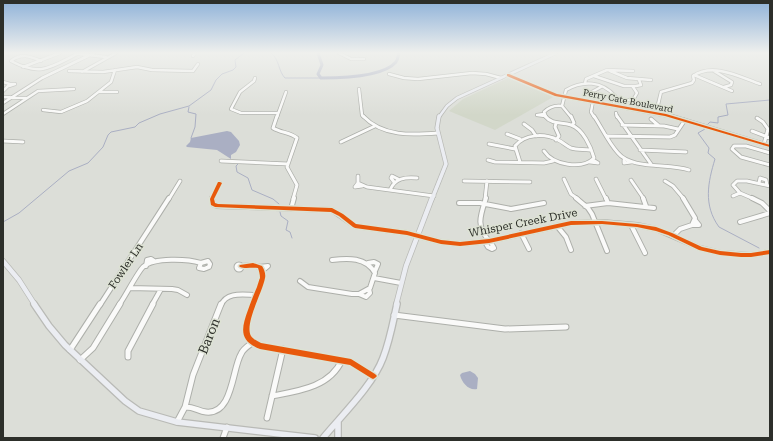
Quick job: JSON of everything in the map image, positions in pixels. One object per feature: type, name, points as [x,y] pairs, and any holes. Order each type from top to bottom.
[{"type":"main road","points":[[323,438],[366,387],[386,351],[401,283],[446,164],[444,151],[436,125],[438,117],[448,104],[456,98],[509,74]]},
{"type":"main road","points":[[3,261],[12,269],[42,316],[70,350],[138,411],[177,422],[315,438]]},
{"type":"main road","points":[[338,420],[338,438]]},
{"type":"street","points":[[39,74],[45,76]]},
{"type":"street","points":[[3,103],[50,74]]},
{"type":"street","points":[[43,110],[63,113],[87,101],[111,82],[114,74]]},
{"type":"street","points":[[389,74],[407,79],[423,80],[452,74]]},
{"type":"street","points":[[486,74],[501,78]]},
{"type":"street","name":"Perry Cate Boulevard","points":[[509,74],[564,96],[655,112],[770,145]]},
{"type":"street","points":[[585,83],[585,80],[600,74]]},
{"type":"street","points":[[616,74],[622,77],[639,80],[651,80]]},
{"type":"street","points":[[694,75],[698,74]]},
{"type":"street","points":[[718,74],[734,83],[724,87]]},
{"type":"street","points":[[732,74],[760,84]]},
{"type":"street","points":[[694,75],[732,91]]},
{"type":"street","points":[[655,112],[661,97],[661,92],[688,84],[694,80],[694,75]]},
{"type":"street","points":[[594,76],[633,87],[641,85],[639,80]]},
{"type":"street","points":[[255,78],[254,81],[240,92],[230,111],[277,113]]},
{"type":"street","points":[[3,82],[9,85],[3,91]]},
{"type":"street","points":[[562,106],[566,90],[578,83],[585,83],[614,91],[611,92],[615,96],[614,105]]},
{"type":"street","points":[[44,90],[45,86]]},
{"type":"street","points":[[590,95],[590,93],[601,87]]},
{"type":"street","points":[[615,100],[633,100],[638,93],[633,87]]},
{"type":"street","points":[[3,114],[34,93],[44,90],[74,89]]},
{"type":"street","points":[[360,89],[362,114],[375,126],[405,134],[438,133]]},
{"type":"street","points":[[99,92],[117,92]]},
{"type":"street","points":[[286,92],[273,126],[274,130],[294,134],[297,138],[288,164],[288,171],[297,184],[291,209]]},
{"type":"street","points":[[3,97],[27,98]]},
{"type":"street","points":[[593,102],[591,112],[618,154],[624,160],[624,163],[631,162],[677,165],[689,170]]},
{"type":"street","points":[[488,160],[495,162],[552,161],[570,163],[592,161],[594,157],[578,129],[572,125],[556,123],[544,115],[544,111],[550,108],[562,106]]},
{"type":"street","points":[[562,106],[572,117],[574,123],[572,125]]},
{"type":"street","points":[[616,113],[617,118],[651,164]]},
{"type":"street","points":[[757,118],[767,126],[768,129],[768,138],[764,144]]},
{"type":"street","points":[[651,119],[658,125]]},
{"type":"street","points":[[607,136],[670,137],[675,135],[685,120]]},
{"type":"street","points":[[556,123],[555,127],[559,136],[556,140]]},
{"type":"street","points":[[524,124],[536,136]]},
{"type":"street","points":[[622,125],[658,125],[678,129]]},
{"type":"street","points":[[341,142],[375,126]]},
{"type":"street","points":[[752,132],[768,138]]},
{"type":"street","points":[[507,134],[520,140]]},
{"type":"street","points":[[520,162],[515,146],[520,140],[536,136],[556,140],[574,148],[590,150]]},
{"type":"street","points":[[3,141],[23,142]]},
{"type":"street","points":[[489,144],[515,149]]},
{"type":"street","points":[[770,153],[742,145],[734,146],[732,149],[741,157],[770,165]]},
{"type":"street","points":[[640,150],[686,152]]},
{"type":"street","points":[[544,151],[546,156],[552,161]]},
{"type":"street","points":[[221,161],[288,164]]},
{"type":"street","points":[[358,176],[360,184],[434,196]]},
{"type":"street","points":[[390,190],[394,182],[398,179],[417,178]]},
{"type":"street","points":[[564,179],[571,194],[592,214],[607,251]]},
{"type":"street","points":[[596,179],[608,203]]},
{"type":"street","points":[[631,180],[644,200],[646,206]]},
{"type":"street","points":[[740,222],[770,212],[762,203],[740,193],[734,186],[734,182],[743,180],[768,186]]},
{"type":"street","name":"Fowler Ln","points":[[70,350],[148,233],[180,181]]},
{"type":"street","points":[[464,181],[530,182]]},
{"type":"street","points":[[487,181],[488,189],[480,226],[488,241]]},
{"type":"street","points":[[665,181],[670,183],[694,214],[695,220],[699,225],[692,225],[680,229],[674,235]]},
{"type":"street","name":"Whisper Creek Drive","points":[[220,183],[212,199],[213,204],[216,206],[332,210],[342,215],[355,226],[418,236],[451,244],[469,244],[576,222],[594,222],[657,229],[674,235],[692,245],[714,252],[758,254],[770,252]]},
{"type":"street","points":[[733,196],[740,193]]},
{"type":"street","points":[[459,203],[484,204],[510,208],[544,203]]},
{"type":"street","points":[[585,206],[608,203],[654,208]]},
{"type":"street","points":[[631,225],[645,253]]},
{"type":"street","points":[[557,226],[566,237],[571,250]]},
{"type":"street","points":[[521,233],[526,240],[529,249]]},
{"type":"street","points":[[300,281],[308,287],[359,294],[366,297],[370,293],[369,289],[378,264],[374,262],[368,263],[360,260],[343,258],[332,260]]},
{"type":"street","points":[[80,360],[93,348],[140,271],[146,266],[154,261],[167,260],[196,261],[201,263]]},
{"type":"street","points":[[242,266],[253,265],[261,269],[263,276],[246,331],[252,343],[260,346],[351,362],[373,376]]},
{"type":"street","points":[[374,278],[401,283]]},
{"type":"street","points":[[130,288],[178,290],[187,295]]},
{"type":"street","points":[[128,357],[128,351],[162,289]]},
{"type":"street","name":"Baron","points":[[177,422],[185,407],[193,374],[223,300],[230,295],[257,295]]},
{"type":"street","points":[[394,315],[505,329],[523,330],[566,327]]},
{"type":"street","points":[[185,407],[194,407],[207,412],[221,408],[230,396],[231,382],[241,354],[252,343]]},
{"type":"street","points":[[267,418],[283,349]]},
{"type":"street","points":[[272,396],[309,388],[328,379],[340,368],[342,360]]},
{"type":"street","points":[[223,438],[227,427]]},
{"type":"shaded area","points":[[510,77],[555,96],[495,130],[449,111],[463,99]]},
{"type":"water","points":[[227,131],[231,132],[239,141],[240,145],[236,152],[231,155],[231,159],[217,150],[186,146],[190,142],[191,138]]},
{"type":"water","points":[[470,371],[478,378],[477,389],[469,388],[461,378],[460,375],[462,373]]},
{"type":"waterway","points":[[3,222],[19,213],[69,171],[88,163],[103,147],[108,135],[111,132],[135,127],[139,123],[160,114],[189,106],[211,90],[216,80],[223,74]]},
{"type":"waterway","points":[[282,74],[285,78],[321,78]]},
{"type":"waterway","points":[[318,74],[321,78],[339,78],[373,74]]},
{"type":"waterway","points":[[708,124],[710,122],[718,123],[718,117],[728,115],[726,104],[770,100]]},
{"type":"waterway","points":[[189,107],[188,112],[196,114],[195,127],[191,138]]},
{"type":"waterway","points":[[705,129],[698,133],[709,148],[708,153],[715,159],[710,176],[708,193],[714,219],[719,227],[759,248]]},
{"type":"waterway","points":[[238,164],[236,166],[237,172],[248,178],[252,190],[273,199],[279,204]]},
{"type":"waterway","points":[[280,212],[281,216],[288,221],[286,230],[290,232],[292,238]]},
{"type":"cycle path","points":[[508,75],[556,95],[666,115],[770,146]]},
{"type":"cycle path","points":[[220,183],[212,199],[213,204],[217,206],[332,210],[355,226],[407,233],[441,242],[460,244],[489,241],[571,223],[602,222],[637,225],[661,230],[692,245],[720,253],[751,255],[770,252]]},
{"type":"cycle path","points":[[242,266],[253,265],[260,267],[263,276],[246,326],[246,333],[250,340],[260,346],[351,362],[373,376]]}]
